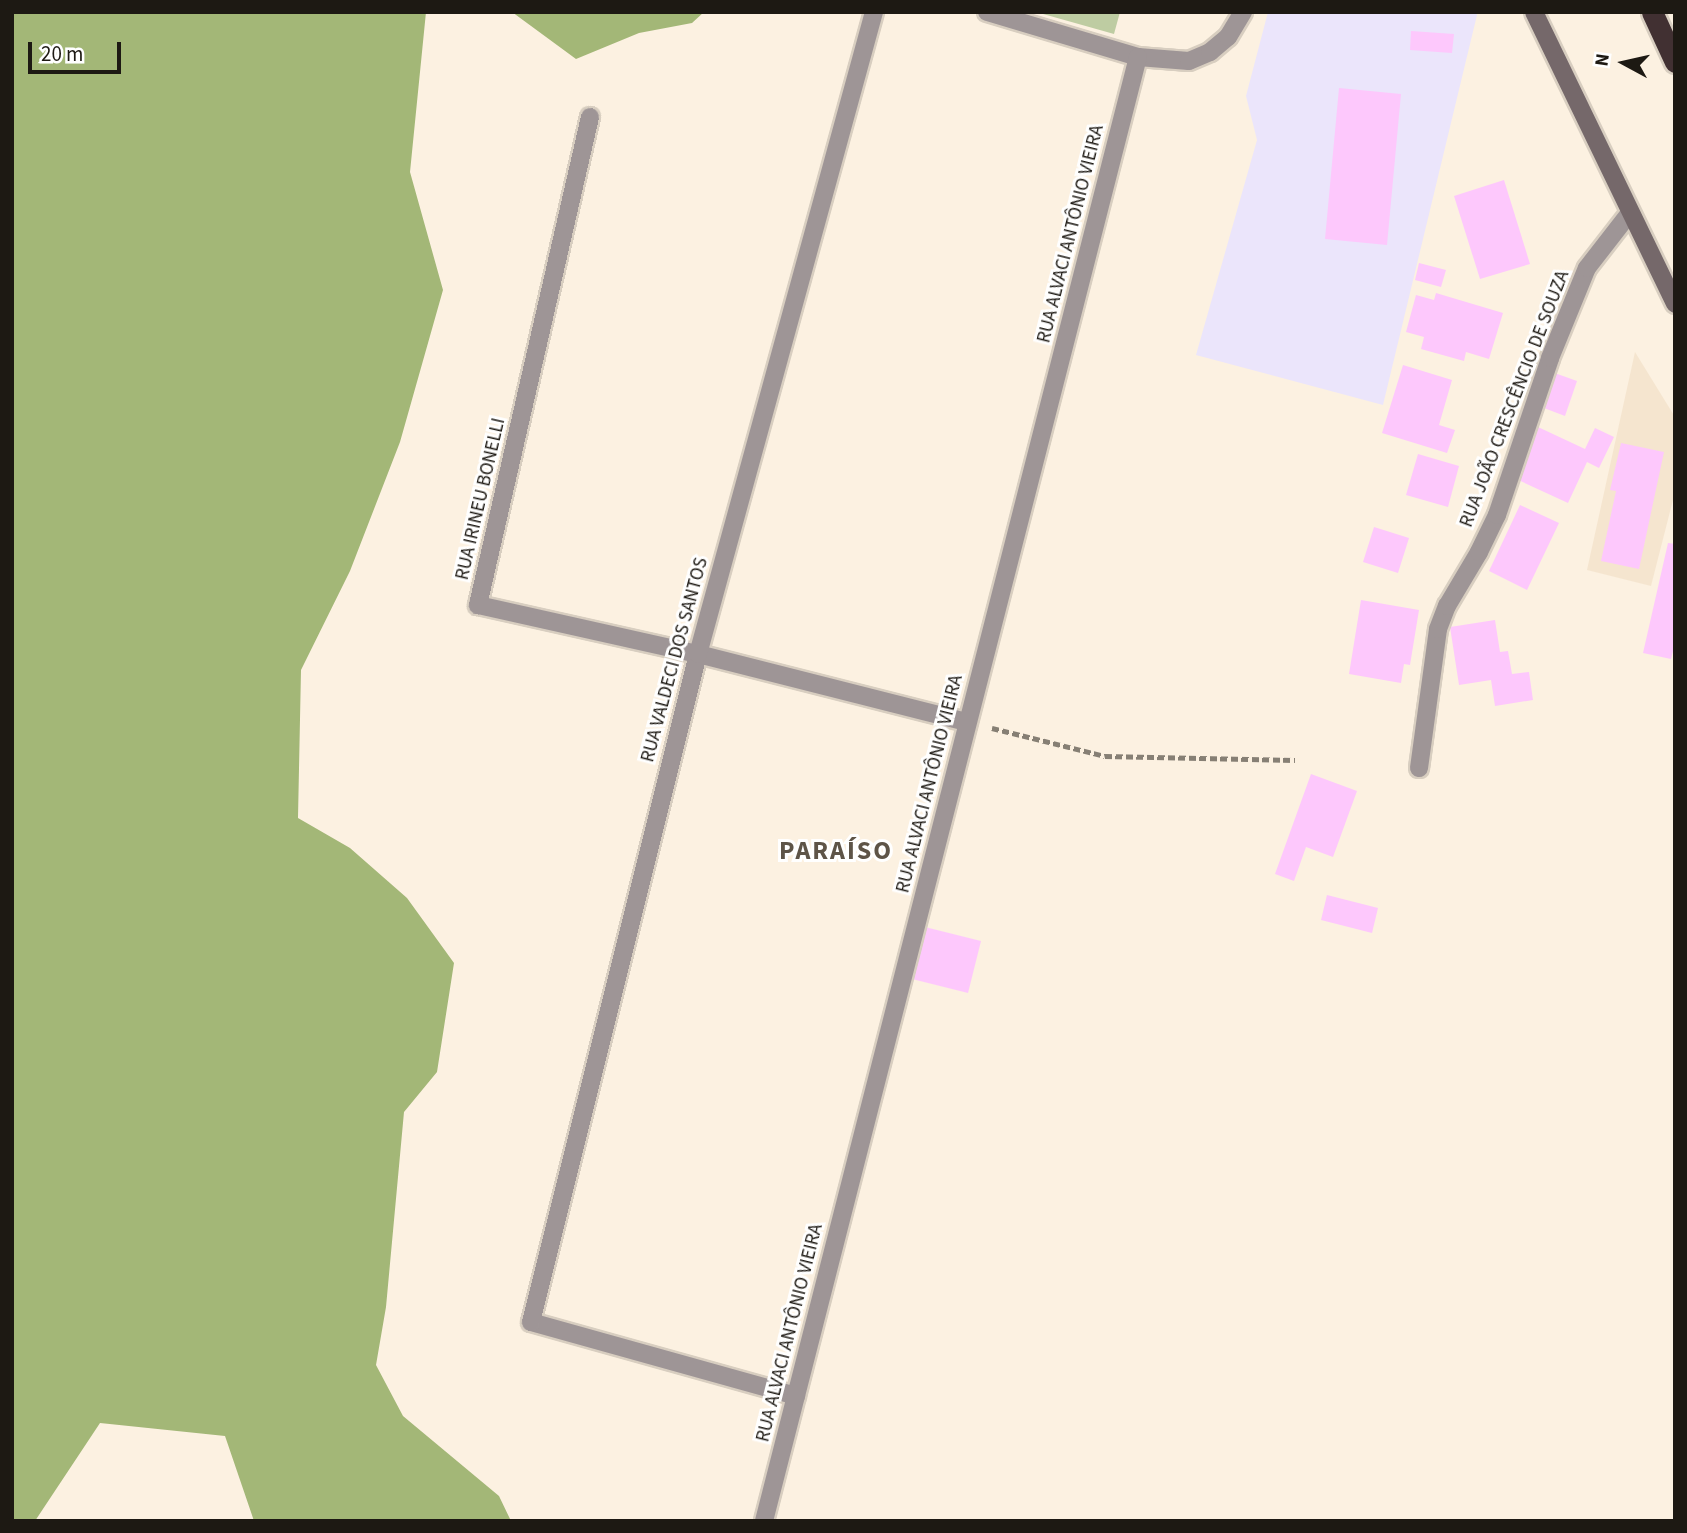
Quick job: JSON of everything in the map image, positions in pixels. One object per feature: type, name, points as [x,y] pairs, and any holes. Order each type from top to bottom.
[{"type":"highway","points":[[1652,12],[1675,62]]},
{"type":"main road","points":[[1534,12],[1629,214],[1675,304]]},
{"type":"street","name":"RUA VALDECI DOS SANTOS","points":[[796,1395],[531,1322],[698,654],[861,50],[874,12]]},
{"type":"street","points":[[987,12],[1138,57],[1189,61],[1228,37],[1243,12]]},
{"type":"street","name":"RUA ALVACI ANTÔNIO VIEIRA","points":[[764,1521],[1138,57]]},
{"type":"street","name":"RUA IRINEU BONELLI","points":[[590,117],[478,605],[698,654],[967,722]]},
{"type":"street","name":"RUA JOÃO CRESCÊNCIO DE SOUZA","points":[[1419,768],[1438,629],[1447,606],[1497,515],[1550,358],[1587,268],[1629,214]]},
{"type":"path","points":[[967,722],[1105,756],[1295,760]]},
{"type":"shaded area","points":[[1268,12],[1476,12],[1477,15],[1383,405],[1196,355],[1257,140],[1246,96]]},
{"type":"shaded area","points":[[1635,352],[1675,417],[1675,492],[1651,586],[1587,570]]},
{"type":"green space","points":[[12,12],[426,12],[410,172],[443,290],[400,442],[350,571],[301,670],[298,818],[350,848],[407,898],[454,963],[437,1072],[404,1112],[386,1307],[376,1365],[403,1416],[499,1496],[511,1521],[254,1521],[225,1436],[100,1423],[35,1521],[12,1521]]},
{"type":"green space","points":[[512,12],[704,12],[692,23],[639,33],[576,59]]},
{"type":"green space","points":[[1036,12],[1120,12],[1114,34]]},
{"type":"building","points":[[1411,31],[1454,34],[1452,53],[1410,50]]},
{"type":"building","points":[[1339,88],[1401,94],[1387,245],[1325,239]]},
{"type":"building","points":[[1504,180],[1530,264],[1480,279],[1454,196]]},
{"type":"building","points":[[1419,263],[1446,270],[1441,287],[1415,280]]},
{"type":"building","points":[[1436,293],[1503,313],[1489,359],[1466,352],[1464,361],[1421,349],[1424,337],[1406,332],[1416,295],[1434,300]]},
{"type":"building","points":[[1403,365],[1452,380],[1439,425],[1455,430],[1447,453],[1382,433]]},
{"type":"building","points":[[1549,371],[1577,381],[1565,416],[1536,405]]},
{"type":"building","points":[[1538,427],[1585,449],[1595,428],[1614,437],[1599,468],[1587,462],[1568,503],[1514,478]]},
{"type":"building","points":[[1621,443],[1664,452],[1639,569],[1601,561],[1616,491],[1610,490]]},
{"type":"building","points":[[1418,454],[1459,466],[1448,507],[1406,495]]},
{"type":"building","points":[[1520,505],[1559,523],[1527,590],[1489,571]]},
{"type":"building","points":[[1374,527],[1409,538],[1398,573],[1363,562]]},
{"type":"building","points":[[1668,543],[1675,544],[1675,643],[1671,659],[1643,653]]},
{"type":"building","points":[[1361,600],[1419,610],[1410,665],[1404,664],[1401,683],[1349,674]]},
{"type":"building","points":[[1495,620],[1500,652],[1508,651],[1512,674],[1529,672],[1533,700],[1495,706],[1491,680],[1459,685],[1450,627]]},
{"type":"building","points":[[1311,774],[1357,791],[1333,857],[1306,847],[1294,881],[1275,874]]},
{"type":"building","points":[[1327,895],[1378,908],[1372,933],[1321,920]]},
{"type":"building","points":[[925,927],[981,941],[968,993],[912,979]]},
{"type":"district","name":"PARAÍSO","points":[[836,851]]}]
